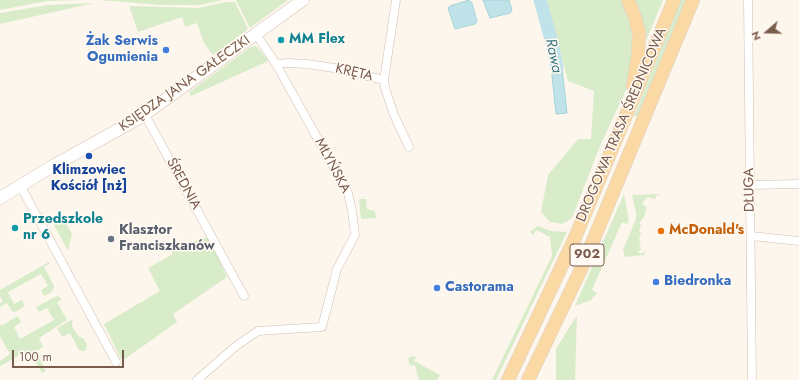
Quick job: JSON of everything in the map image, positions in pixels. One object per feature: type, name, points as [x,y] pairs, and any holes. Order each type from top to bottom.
[{"type":"main road","name":"KSIĘDZA JANA GAŁECZKI","points":[[0,198],[20,185],[145,115],[304,0]]},
{"type":"main road","points":[[628,0],[638,24],[639,42],[629,109]]},
{"type":"main road","name":"DROGOWA TRASA ŚREDNICOWA","points":[[508,380],[574,240],[674,0]]},
{"type":"main road","name":"DROGOWA TRASA ŚREDNICOWA","points":[[528,380],[583,265],[693,0]]},
{"type":"street","points":[[384,80],[396,0]]},
{"type":"street","name":"DŁUGA","points":[[748,0],[752,380]]},
{"type":"street","name":"MŁYŃSKA","points":[[197,380],[236,346],[258,331],[322,327],[337,269],[355,235],[348,194],[276,64],[256,34]]},
{"type":"street","name":"KRĘTA","points":[[276,64],[307,64],[334,68],[384,80],[384,88],[394,115],[409,147]]},
{"type":"street","name":"ŚREDNIA","points":[[145,115],[244,296]]},
{"type":"street","points":[[750,185],[799,184]]},
{"type":"street","points":[[20,185],[116,362]]},
{"type":"street","points":[[751,236],[799,241]]},
{"type":"green space","points":[[0,0],[86,0],[47,1],[0,10]]},
{"type":"green space","points":[[99,0],[223,0],[199,5],[161,5]]},
{"type":"green space","points":[[236,0],[288,0],[250,28]]},
{"type":"green space","points":[[546,0],[626,0],[636,27],[627,88],[600,146],[572,218],[562,224],[550,222],[541,212],[548,175],[578,139],[591,139],[594,91],[568,81]]},
{"type":"green space","points":[[635,0],[663,0],[646,41],[641,14]]},
{"type":"green space","points":[[681,0],[686,0],[637,117],[634,116]]},
{"type":"green space","points":[[225,2],[235,2],[248,29],[213,55],[204,43],[197,23],[185,27],[182,17],[138,32],[129,6],[199,8]]},
{"type":"green space","points":[[94,3],[0,24],[0,13],[48,5]]},
{"type":"green space","points":[[256,46],[268,60],[266,62],[191,96],[189,92],[251,47]]},
{"type":"green space","points":[[624,194],[629,220],[627,224],[622,222],[592,290],[597,293],[591,300],[575,306]]},
{"type":"green space","points":[[661,194],[656,196],[655,199],[648,197],[642,203],[647,208],[644,217],[639,223],[641,225],[639,231],[641,233],[639,239],[641,241],[639,243],[641,245],[639,247],[641,249],[638,252],[641,254],[645,251],[644,255],[625,257],[623,250],[636,219],[632,195]]},
{"type":"green space","points":[[359,199],[366,199],[367,209],[375,211],[376,218],[361,219]]},
{"type":"green space","points":[[58,217],[64,220],[72,234],[68,251],[52,221]]},
{"type":"green space","points":[[538,226],[551,231],[567,232],[496,380],[492,380],[552,256],[550,237],[536,230],[533,235],[530,232]]},
{"type":"green space","points":[[209,237],[227,277],[173,314],[177,322],[122,361],[104,324],[160,291],[148,268],[173,254],[169,248]]},
{"type":"green space","points":[[49,262],[50,263],[44,267],[54,286],[52,292],[44,296],[41,290],[48,286],[41,274],[8,292],[14,304],[22,300],[25,306],[15,312],[12,311],[7,303],[0,307],[0,303],[3,302],[0,296],[0,290]]},
{"type":"green space","points":[[57,296],[62,299],[57,302],[67,320],[39,338],[43,347],[36,351],[46,371],[42,373],[29,350],[0,366],[0,361],[10,354],[0,336],[0,323],[1,326],[18,316],[21,322],[14,327],[20,339],[54,320],[47,308],[39,312],[36,307]]},
{"type":"green space","points":[[577,315],[575,380],[556,380],[556,349]]},
{"type":"green space","points":[[73,319],[72,326],[78,336],[83,338],[87,344],[86,350],[79,350],[70,333],[62,337],[57,328]]},
{"type":"green space","points":[[411,356],[416,357],[414,361],[440,375],[437,380],[419,380],[415,365],[410,366],[408,359]]},
{"type":"water","points":[[469,0],[472,3],[477,22],[475,24],[455,29],[448,8]]},
{"type":"water","points":[[483,0],[509,0],[512,10],[510,13],[490,18]]},
{"type":"water","points":[[553,50],[555,50],[562,68],[567,113],[556,114],[552,76]]},
{"type":"waterway","name":"Rawa","points":[[540,0],[552,43],[557,68]]},
{"type":"place","name":"MM Flex","points":[[281,40]]},
{"type":"place","name":"Żak Serwis Ogumienia","points":[[166,50]]},
{"type":"place","name":"Klimzowiec Kościół [nż]","points":[[89,156]]},
{"type":"place","name":"Przedszkole nr 6","points":[[15,228]]},
{"type":"place","name":"McDonald's","points":[[661,231]]},
{"type":"place","name":"Klasztor Franciszkanów","points":[[111,239]]},
{"type":"place","name":"Biedronka","points":[[656,282]]},
{"type":"place","name":"Castorama","points":[[437,288]]}]
